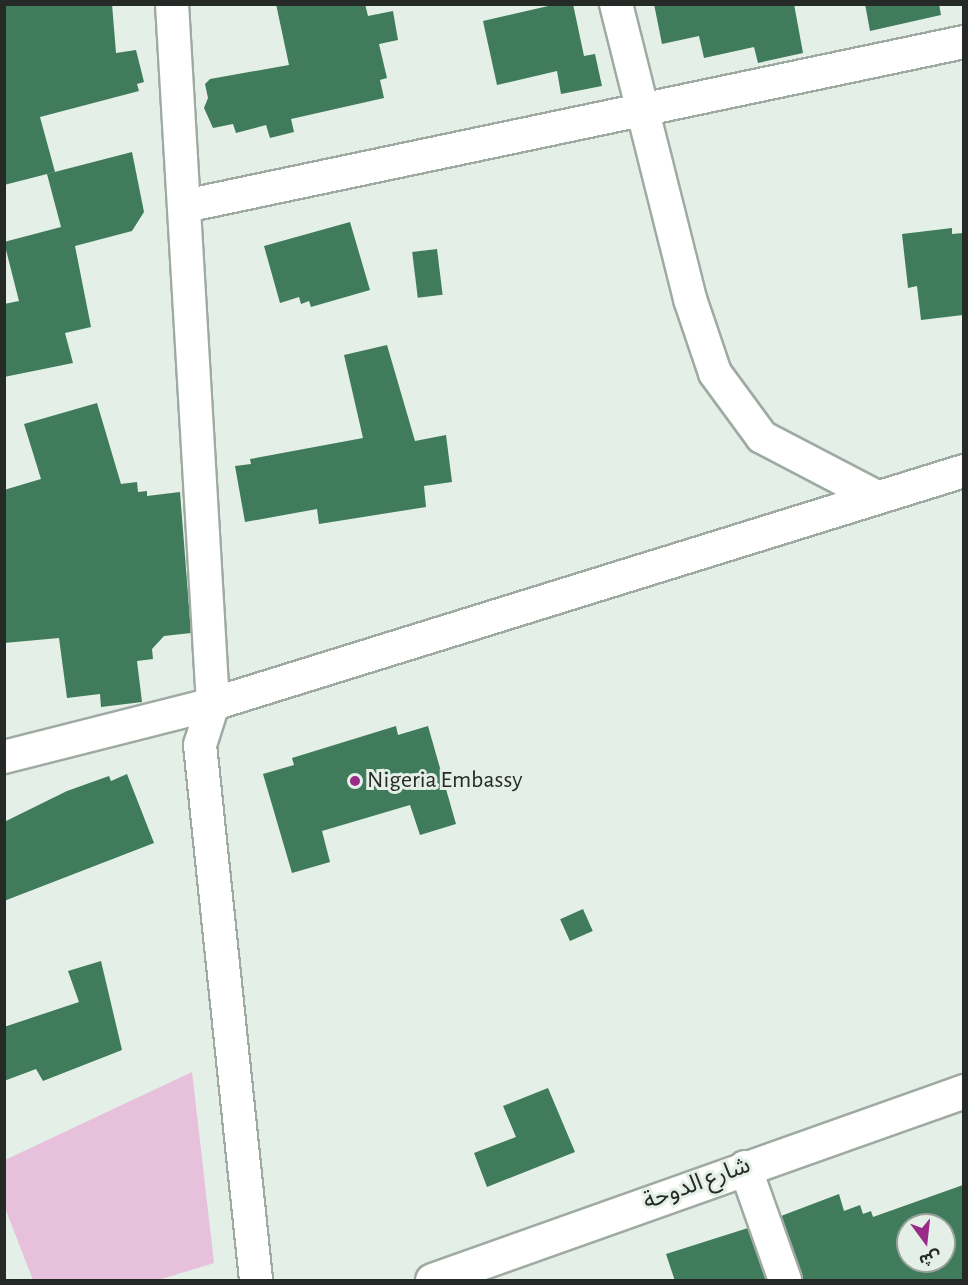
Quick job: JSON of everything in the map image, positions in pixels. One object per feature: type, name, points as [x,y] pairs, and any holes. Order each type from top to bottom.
[{"type":"street","points":[[172,4],[213,704],[200,745],[256,1281]]},
{"type":"street","points":[[616,4],[639,109],[690,299],[715,372],[762,437],[875,496]]},
{"type":"street","points":[[185,206],[963,42]]},
{"type":"street","points":[[4,758],[213,704],[875,496],[963,471]]},
{"type":"street","name":"شارع الدوحة","points":[[432,1281],[745,1167],[963,1091]]},
{"type":"street","points":[[745,1167],[785,1281]]},
{"type":"shaded area","points":[[192,1072],[214,1263],[158,1280],[33,1280],[5,1208],[5,1160]]},
{"type":"building","points":[[4,4],[112,4],[116,53],[136,50],[144,82],[137,84],[139,91],[40,117],[55,172],[4,185]]},
{"type":"building","points":[[276,4],[365,4],[368,16],[393,11],[398,40],[379,44],[387,78],[380,80],[384,98],[291,119],[294,132],[270,138],[266,125],[236,133],[233,124],[213,128],[204,108],[208,98],[205,84],[210,79],[289,65]]},
{"type":"building","points":[[557,4],[573,4],[584,56],[595,54],[602,86],[561,94],[557,71],[497,85],[483,21]]},
{"type":"building","points":[[654,4],[794,4],[803,53],[758,63],[754,47],[704,58],[699,36],[662,44]]},
{"type":"building","points":[[865,4],[939,4],[941,15],[870,31]]},
{"type":"building","points":[[132,152],[144,212],[132,231],[75,246],[91,327],[65,333],[73,363],[4,377],[4,304],[19,301],[4,242],[61,227],[47,174]]},
{"type":"building","points":[[350,222],[370,290],[311,307],[309,301],[301,304],[299,297],[280,303],[264,246]]},
{"type":"building","points":[[952,228],[952,234],[963,233],[963,315],[921,320],[917,286],[908,288],[902,234]]},
{"type":"building","points":[[437,249],[443,295],[418,298],[412,252]]},
{"type":"building","points":[[387,345],[415,441],[446,435],[452,482],[424,486],[426,507],[319,524],[317,509],[245,522],[235,466],[251,464],[250,459],[363,438],[344,355]]},
{"type":"building","points":[[97,403],[121,484],[137,482],[138,492],[147,491],[147,496],[180,492],[191,633],[164,636],[152,649],[153,659],[137,661],[142,702],[101,707],[100,694],[67,698],[59,638],[4,643],[4,490],[41,479],[24,424]]},
{"type":"building","name":"Nigeria Embassy","points":[[396,726],[398,735],[428,726],[456,824],[420,835],[410,805],[322,831],[330,862],[292,873],[263,774],[294,765],[292,758]]},
{"type":"building","points":[[127,774],[154,843],[4,901],[4,822],[67,791],[109,776],[111,781]]},
{"type":"building","points":[[583,909],[593,931],[570,941],[560,919]]},
{"type":"building","points":[[101,961],[122,1050],[43,1081],[36,1069],[4,1081],[4,1027],[79,1002],[68,971]]},
{"type":"building","points":[[548,1088],[575,1152],[487,1187],[474,1153],[516,1137],[503,1106]]},
{"type":"building","points":[[963,1185],[963,1281],[803,1281],[781,1216],[839,1194],[844,1211],[860,1205],[863,1214],[871,1211],[873,1217]]},
{"type":"building","points":[[748,1228],[766,1281],[675,1281],[666,1254]]},
{"type":"place","name":"Nigeria Embassy","points":[[355,781]]}]
